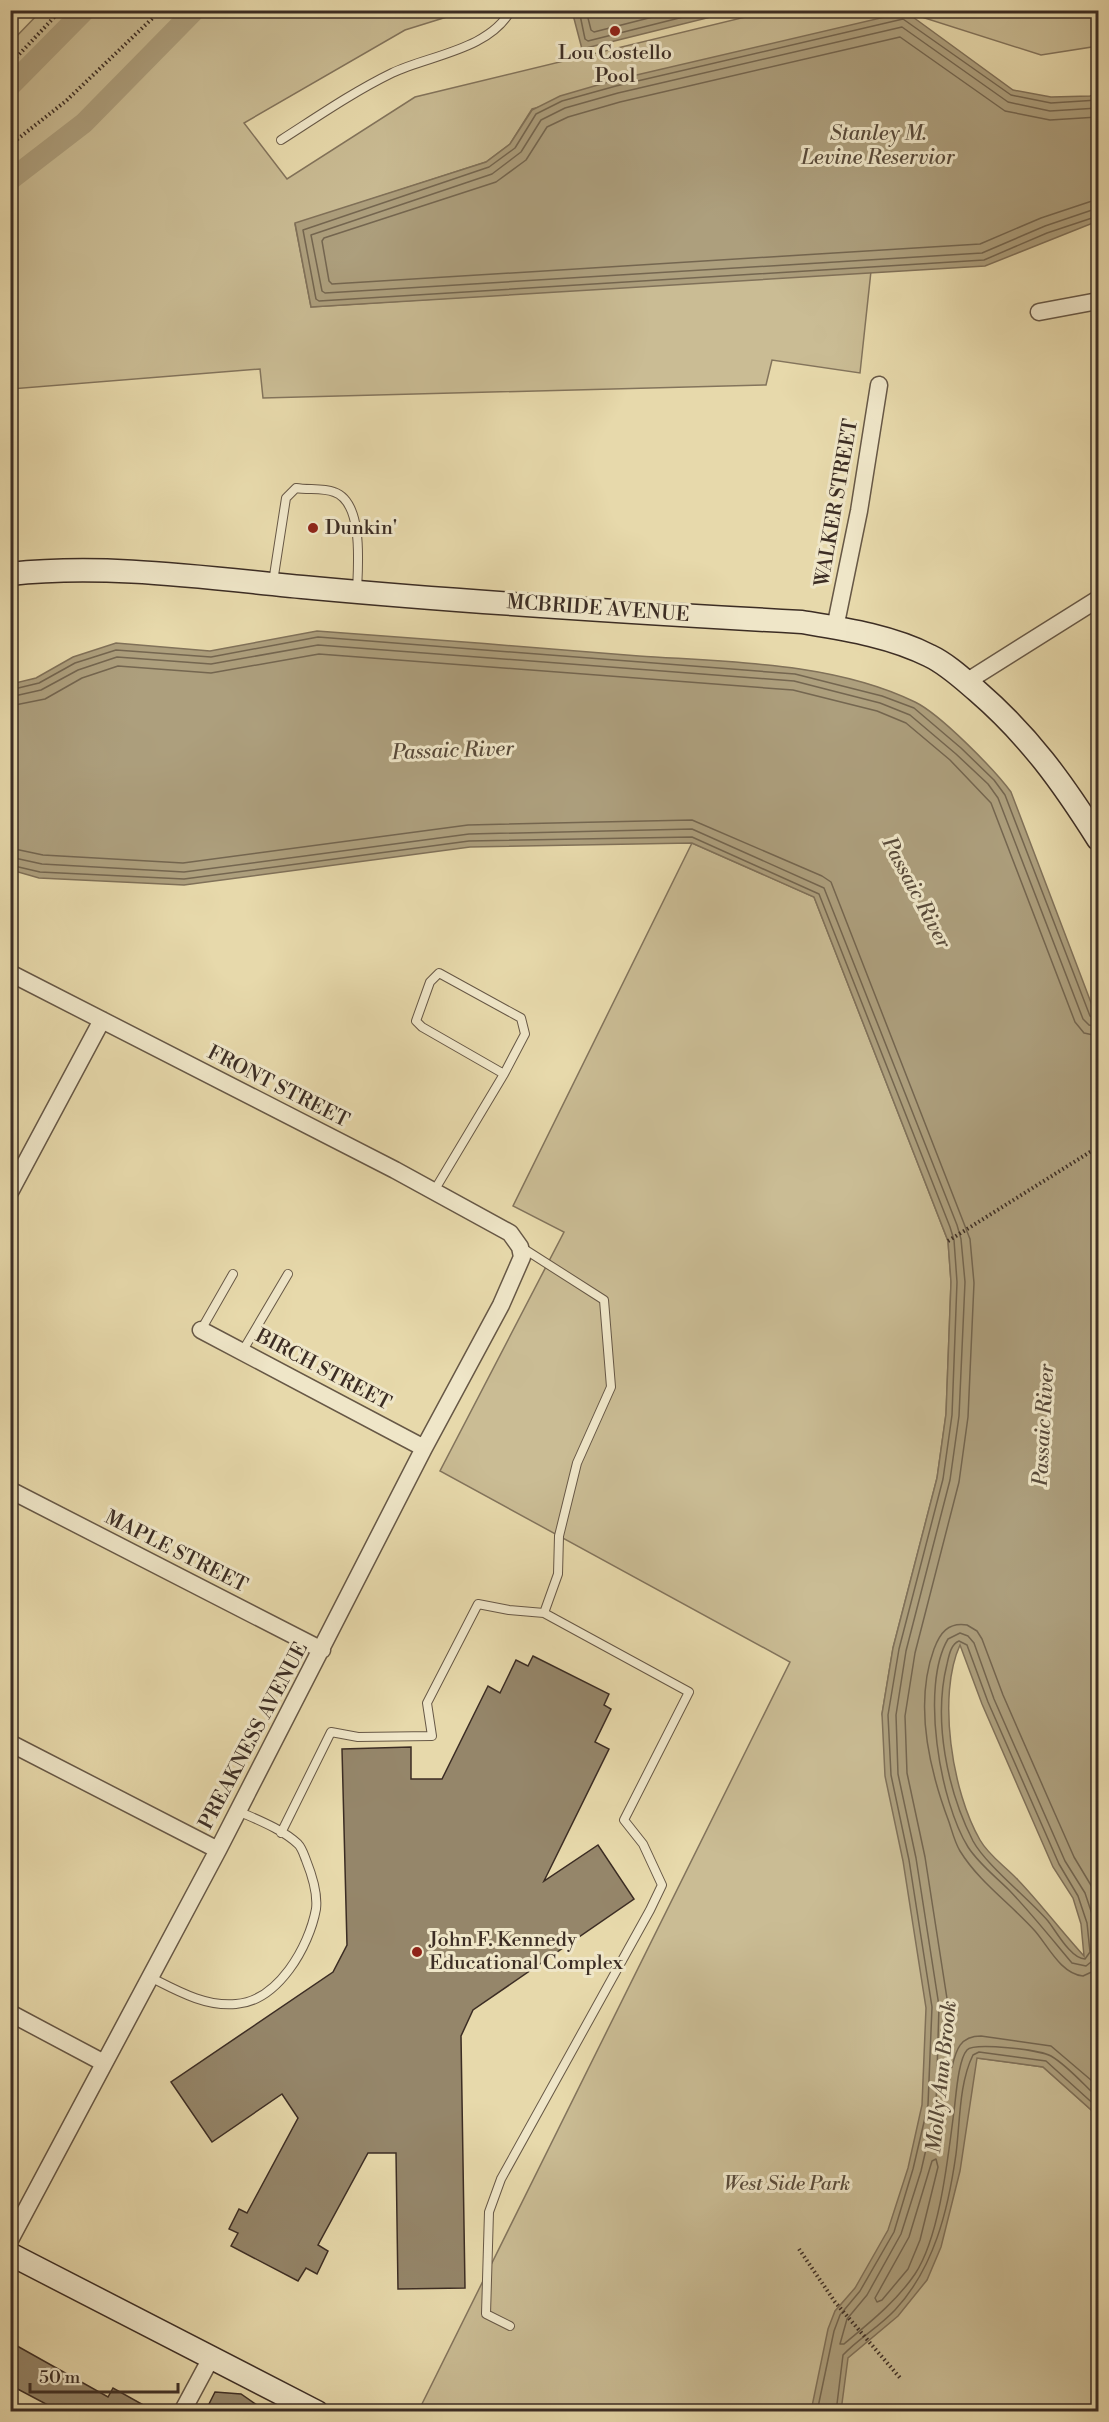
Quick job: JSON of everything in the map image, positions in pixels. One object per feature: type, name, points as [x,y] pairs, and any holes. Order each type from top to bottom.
[{"type":"main road","name":"MCBRIDE AVENUE","points":[[10,574],[45,570],[192,576],[357,592],[802,622],[890,641],[931,656],[966,682],[1025,735],[1058,776],[1098,839]]},
{"type":"main road","points":[[10,2254],[317,2412]]},
{"type":"street","points":[[1039,312],[1098,301]]},
{"type":"street","name":"WALKER STREET","points":[[835,628],[861,500],[879,385]]},
{"type":"street","points":[[966,682],[1098,599]]},
{"type":"street","name":"FRONT STREET","points":[[10,972],[434,1191],[510,1233],[520,1247]]},
{"type":"street","points":[[10,1192],[102,1020]]},
{"type":"street","name":"PREAKNESS AVENUE","points":[[10,2240],[238,1812],[424,1448],[515,1276],[522,1257],[520,1247]]},
{"type":"street","name":"BIRCH STREET","points":[[201,1330],[424,1448]]},
{"type":"street","name":"MAPLE STREET","points":[[10,1490],[322,1650]]},
{"type":"street","points":[[10,1743],[218,1850]]},
{"type":"street","points":[[10,2013],[104,2063]]},
{"type":"street","points":[[182,2412],[211,2358]]},
{"type":"lane","points":[[281,140],[391,73],[477,41],[503,25],[511,10]]},
{"type":"lane","points":[[273,584],[286,498],[296,489],[334,492],[347,502],[359,539],[357,592]]},
{"type":"lane","points":[[434,1191],[504,1074],[525,1034],[521,1018],[438,973],[430,982],[416,1021],[504,1074]]},
{"type":"lane","points":[[520,1247],[604,1300],[611,1387],[577,1463],[559,1536],[558,1574],[544,1613]]},
{"type":"lane","points":[[201,1330],[233,1274]]},
{"type":"lane","points":[[242,1352],[288,1274]]},
{"type":"lane","points":[[281,1833],[331,1732],[358,1737],[432,1736],[427,1703],[478,1604],[544,1613],[689,1692],[624,1820],[643,1844],[662,1885],[501,2180],[489,2212],[486,2314],[510,2326]]},
{"type":"lane","points":[[150,1977],[211,2004],[237,2004],[263,1995],[286,1972],[300,1951],[316,1907],[313,1878],[299,1845],[281,1833],[238,1812]]},
{"type":"path","points":[[10,64],[61,10]]},
{"type":"path","points":[[10,145],[66,101],[161,10]]},
{"type":"path","points":[[948,1241],[1098,1147]]},
{"type":"path","points":[[799,2249],[835,2302],[901,2379]]},
{"type":"green space","points":[[41,11],[466,11],[405,30],[244,123],[287,179],[415,97],[770,11],[1098,11],[1098,46],[1041,55],[906,12],[532,109],[510,144],[486,162],[295,224],[311,307],[871,271],[860,373],[772,360],[766,385],[263,398],[260,369],[11,389],[11,42]]},
{"type":"green space","name":"West Side Park","points":[[692,843],[814,897],[948,1241],[951,1282],[946,1414],[937,1478],[893,1648],[882,1714],[977,2058],[1043,2067],[1098,2116],[1098,2411],[418,2412],[790,1662],[440,1471],[564,1232],[513,1206]]},
{"type":"water","name":"Lou Costello Pool","points":[[722,10],[723,14],[582,49],[572,11]]},
{"type":"water","name":"Stanley M. Levine Reservior","points":[[906,12],[1013,90],[1051,97],[1090,96],[1098,93],[1098,221],[985,266],[311,307],[295,223],[486,162],[510,144],[532,110],[560,96],[615,80]]},
{"type":"water","points":[[317,631],[780,666],[850,679],[915,702],[926,708],[966,743],[1011,792],[1098,1021],[1098,2116],[1043,2067],[977,2058],[960,2171],[941,2247],[927,2280],[898,2316],[848,2358],[841,2411],[811,2411],[828,2329],[835,2311],[855,2288],[888,2230],[908,2168],[922,2105],[926,2008],[903,1861],[885,1776],[882,1714],[893,1648],[937,1478],[946,1414],[951,1282],[948,1241],[814,897],[692,843],[470,847],[184,885],[39,878],[11,870],[11,684],[36,678],[73,657],[116,643],[210,651]],"holes":[[[960,1645],[982,1704],[1053,1867],[1073,1898],[1081,1924],[1084,1956],[1026,1889],[988,1851],[970,1820],[955,1770],[949,1716],[949,1690],[953,1666]]]},
{"type":"building","points":[[533,1656],[609,1694],[604,1705],[611,1709],[595,1742],[609,1749],[544,1881],[598,1845],[634,1899],[473,2010],[461,2036],[465,2288],[398,2289],[396,2153],[368,2153],[318,2245],[328,2251],[317,2274],[306,2268],[298,2281],[231,2246],[238,2233],[229,2229],[239,2209],[247,2213],[298,2118],[282,2094],[212,2142],[171,2082],[333,1972],[347,1945],[342,1749],[411,1747],[411,1779],[442,1779],[488,1686],[500,1693],[516,1660],[528,1666]]},
{"type":"building","points":[[10,2342],[108,2397],[113,2388],[156,2412],[61,2412],[10,2385]]},
{"type":"building","points":[[215,2392],[241,2394],[267,2412],[205,2412]]},
{"type":"waterway","points":[[10,86],[85,10]]},
{"type":"waterway","points":[[10,180],[84,123],[195,10]]},
{"type":"place","name":"Lou Costello Pool","points":[[615,31]]},
{"type":"place","name":"Dunkin'","points":[[313,528]]},
{"type":"place","name":"John F. Kennedy Educational Complex","points":[[417,1952]]},
{"type":"water label","name":"Passaic River","points":[[453,751]]},
{"type":"water label","name":"Passaic River","points":[[916,893]]},
{"type":"water label","name":"Passaic River","points":[[1044,1425]]},
{"type":"water label","name":"Molly Ann Brook","points":[[942,2077]]}]
